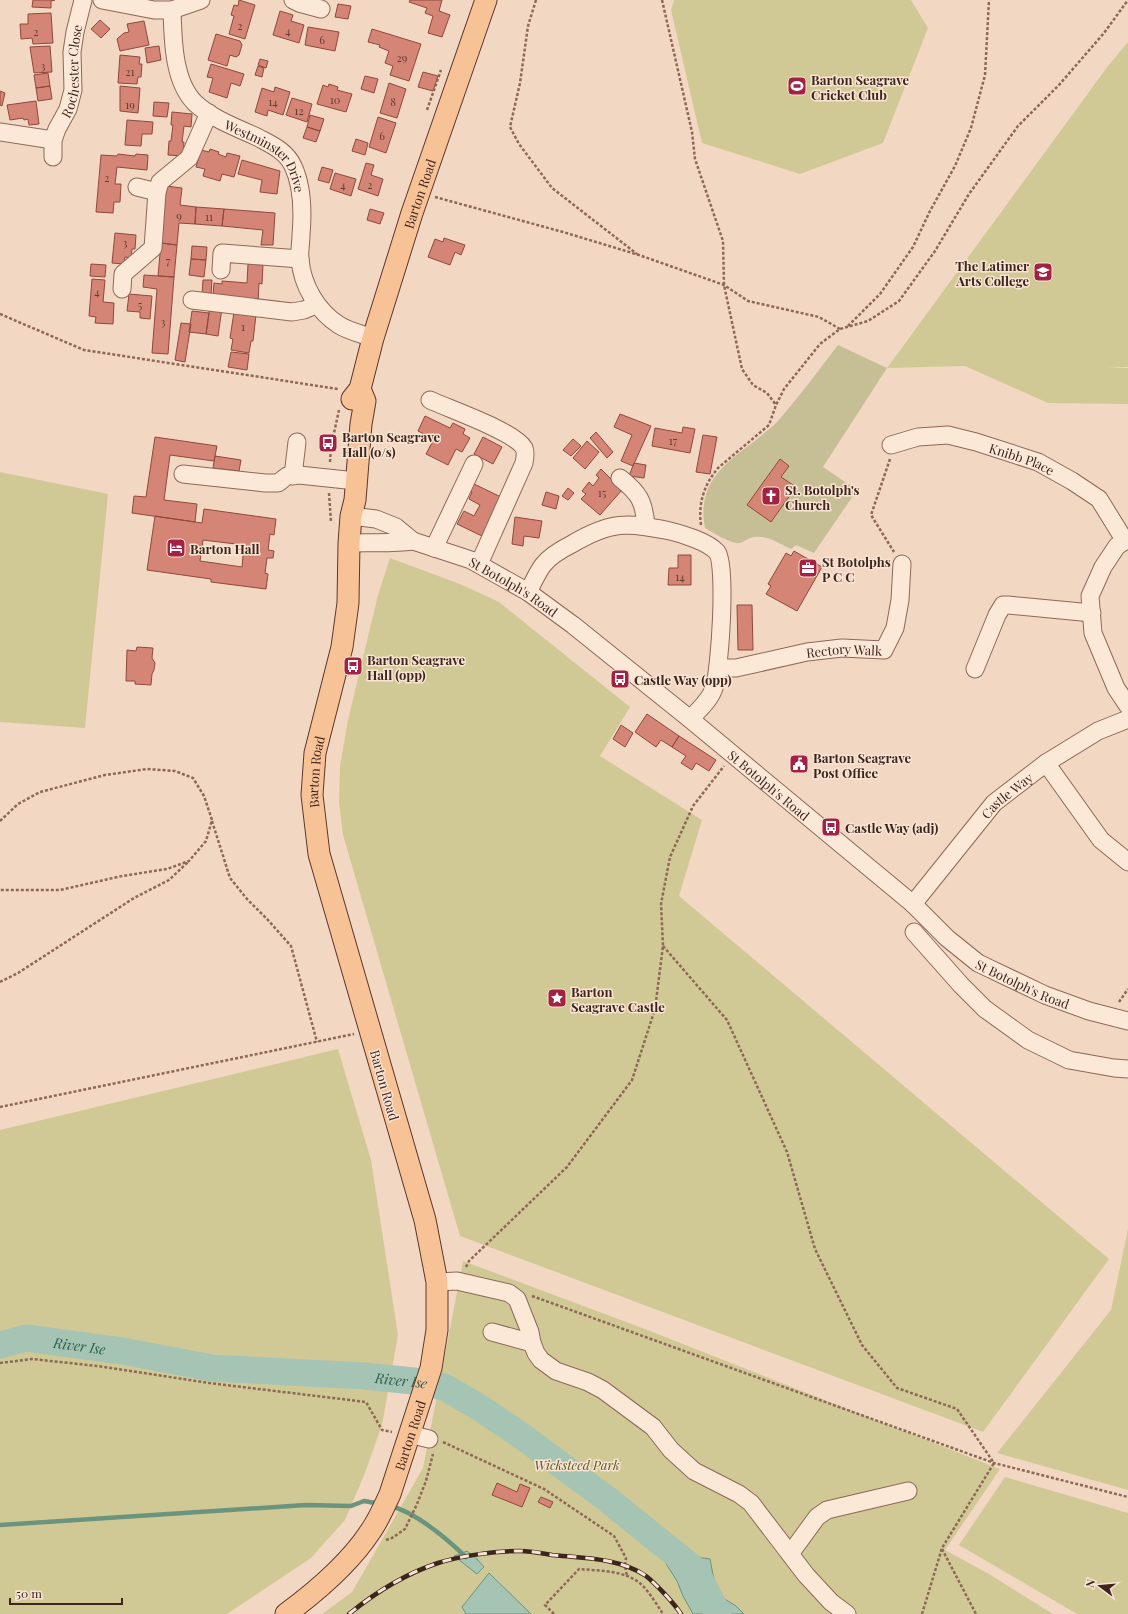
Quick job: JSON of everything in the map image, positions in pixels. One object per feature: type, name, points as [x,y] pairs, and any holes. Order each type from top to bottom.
[{"type":"main road","name":"Barton Road","points":[[286,1614],[334,1574],[358,1548],[370,1532],[382,1511],[394,1482],[421,1439],[420,1404],[431,1368],[437,1330],[437,1282],[425,1220],[319,854],[312,795],[315,753],[342,647],[348,603],[351,516],[343,501],[350,480],[349,412],[352,399],[352,389],[373,338],[412,213],[486,0]]},
{"type":"street","name":"Rochester Close","points":[[53,157],[53,140],[68,109],[73,90],[72,52],[75,32],[83,0]]},
{"type":"street","points":[[102,0],[154,10],[172,10],[201,0]]},
{"type":"street","points":[[293,0],[321,9]]},
{"type":"street","name":"Westminster Drive","points":[[172,10],[175,57],[182,84],[194,102],[209,113],[277,147],[288,158],[293,166],[302,195],[300,259],[305,280],[316,305],[339,326],[373,338]]},
{"type":"street","points":[[122,289],[123,274],[153,248],[157,192],[160,182],[189,158],[209,113]]},
{"type":"street","points":[[2,133],[53,140]]},
{"type":"street","points":[[137,187],[157,192]]},
{"type":"street","points":[[221,270],[222,253],[300,259]]},
{"type":"street","points":[[192,300],[292,312],[304,310],[316,305]]},
{"type":"street","points":[[430,400],[507,433],[523,447],[525,454],[524,463],[479,564]]},
{"type":"street","name":"Knibb Place","points":[[891,445],[918,437],[948,435],[976,442],[1038,462],[1072,481],[1099,499],[1126,540]]},
{"type":"street","points":[[293,476],[297,442]]},
{"type":"street","points":[[434,548],[474,464]]},
{"type":"street","points":[[183,474],[278,483],[287,476],[350,480]]},
{"type":"street","points":[[620,478],[633,488],[639,495],[645,509],[646,526]]},
{"type":"street","name":"St Botolph's Road","points":[[351,516],[376,519],[396,527],[413,541],[479,564],[528,592],[573,625],[690,719],[913,904],[947,938],[978,963],[1044,995],[1089,1011],[1128,1021]]},
{"type":"street","points":[[528,592],[543,565],[550,558],[593,532],[614,525],[646,526],[679,533],[704,543],[717,553],[722,568],[722,599],[718,668],[713,689],[709,697],[690,719]]},
{"type":"street","points":[[1126,540],[1117,546],[1103,567],[1090,596],[1093,633],[1116,688],[1128,706]]},
{"type":"street","name":"St Botolph's Road","points":[[349,543],[365,542],[393,544],[413,541]]},
{"type":"street","name":"Rectory Walk","points":[[718,668],[736,668],[807,652],[842,648],[884,650],[895,628],[900,600],[902,564]]},
{"type":"street","points":[[975,669],[997,615],[1003,605],[1008,604],[1092,613]]},
{"type":"street","name":"Castle Way","points":[[913,904],[994,803],[1046,763],[1098,731],[1128,718]]},
{"type":"street","points":[[1046,763],[1101,840],[1128,862]]},
{"type":"street","points":[[914,932],[961,985],[985,1009],[1028,1040],[1069,1060],[1128,1069]]},
{"type":"street","points":[[961,985],[978,963]]},
{"type":"street","points":[[437,1282],[458,1281],[509,1293],[517,1299],[522,1309],[536,1353],[549,1366],[556,1371],[588,1382],[604,1390],[652,1427],[671,1450],[694,1471],[733,1490],[751,1503],[806,1575],[831,1602],[847,1614]]},
{"type":"street","points":[[492,1332],[532,1343]]},
{"type":"street","points":[[790,1554],[817,1517],[827,1510],[908,1491]]},
{"type":"path","points":[[536,0],[528,26],[520,83],[510,127],[519,144],[552,188],[639,255]]},
{"type":"path","points":[[662,0],[692,132],[696,159],[723,241],[724,285],[742,369],[753,385],[767,394],[776,405]]},
{"type":"path","points":[[848,326],[880,294],[913,247],[930,211],[955,166],[971,128],[985,75],[989,0]]},
{"type":"path","points":[[704,543],[700,518],[701,500],[704,489],[711,476],[718,468],[769,425],[776,405],[784,390],[820,344],[840,329],[868,321],[899,301],[935,251],[969,194],[1018,126],[1059,85],[1104,33],[1128,0]]},
{"type":"path","points":[[434,197],[563,232],[639,255],[724,285],[748,301],[819,317],[840,329]]},
{"type":"path","points":[[0,314],[84,350],[352,389]]},
{"type":"path","points":[[891,445],[890,459],[871,515],[902,564]]},
{"type":"path","points":[[463,1271],[470,1261],[567,1167],[632,1080],[655,1009],[663,946],[661,904],[670,857],[693,806],[732,754]]},
{"type":"path","points":[[0,821],[18,804],[40,792],[105,775],[147,769],[175,771],[193,778],[204,796],[230,878],[247,899],[291,946],[317,1042]]},
{"type":"path","points":[[0,982],[18,973],[134,898],[169,880],[189,861],[206,841],[212,820]]},
{"type":"path","points":[[0,890],[60,890],[122,876],[167,869],[189,861]]},
{"type":"path","points":[[663,946],[727,1020],[787,1152],[815,1250],[862,1345],[897,1388],[957,1409],[994,1463]]},
{"type":"path","points":[[0,1107],[357,1033]]},
{"type":"path","points":[[509,1293],[532,1296],[994,1463],[1128,1497]]},
{"type":"path","points":[[0,1363],[32,1359],[97,1366],[208,1383],[366,1402],[382,1430],[421,1439],[544,1489],[614,1536],[626,1558],[625,1566],[628,1576]]},
{"type":"path","points":[[405,1529],[426,1481],[421,1439]]},
{"type":"path","points":[[922,1614],[942,1548],[994,1463]]},
{"type":"path","points":[[942,1548],[976,1614]]},
{"type":"path","points":[[554,1614],[545,1605],[579,1569],[619,1573],[628,1576],[642,1585],[663,1614]]},
{"type":"green space","name":"Barton Seagrave Cricket Club","points":[[674,0],[911,0],[928,28],[883,143],[800,174],[702,143],[671,10]]},
{"type":"green space","name":"The Latimer Arts College","points":[[1128,42],[1128,367],[1107,367],[1128,368],[1128,404],[1048,403],[965,366],[887,368],[1108,66]]},
{"type":"green space","points":[[0,472],[108,494],[85,728],[0,722]]},
{"type":"green space","points":[[390,558],[460,584],[499,602],[630,707],[600,756],[702,820],[679,896],[1109,1259],[983,1432],[460,1236],[343,835],[339,802],[340,766],[348,720],[378,595]]},
{"type":"green space","points":[[338,1049],[371,1160],[398,1335],[382,1425],[365,1473],[345,1520],[311,1558],[227,1614],[0,1614],[0,1130]]},
{"type":"green space","points":[[1128,1229],[1128,1490],[997,1453],[1111,1310]]},
{"type":"green space","name":"Wicksteed Park","points":[[463,1261],[645,1329],[1000,1469],[945,1550],[989,1574],[1053,1614],[322,1614],[352,1592],[423,1468]]},
{"type":"green space","points":[[1005,1477],[1128,1513],[1128,1614],[1077,1614],[959,1545]]},
{"type":"shaded area","points":[[838,345],[887,368],[823,467],[857,490],[814,553],[796,545],[791,549],[771,539],[761,537],[750,538],[736,543],[724,539],[705,528],[703,511],[705,497],[717,474],[726,464],[775,424],[801,394]]},
{"type":"shaded area","points":[[670,1547],[688,1556],[710,1559],[713,1575],[720,1596],[736,1606],[744,1614],[693,1614],[677,1581],[663,1559]]},
{"type":"shaded area","points":[[467,1551],[484,1567],[477,1574],[454,1556]]},
{"type":"shaded area","points":[[489,1573],[531,1614],[466,1614],[462,1607]]},
{"type":"building","points":[[33,0],[55,0],[51,1],[51,8],[32,7]]},
{"type":"building","points":[[239,0],[255,5],[245,39],[229,34],[234,16],[231,15],[234,5],[238,6]]},
{"type":"building","points":[[410,0],[442,0],[439,11],[450,15],[442,37],[428,33],[433,16],[425,13],[427,8],[409,2]]},
{"type":"building","points":[[338,4],[351,6],[348,19],[335,17]]},
{"type":"building","points":[[280,11],[293,15],[291,21],[304,25],[299,43],[273,35]]},
{"type":"building","points":[[51,13],[53,43],[33,44],[32,38],[21,39],[20,24],[28,24],[28,14]]},
{"type":"building","points":[[100,20],[110,29],[101,38],[91,29]]},
{"type":"building","points":[[144,21],[149,45],[120,51],[117,39],[124,33],[129,32],[127,24]]},
{"type":"building","points":[[308,27],[339,32],[335,51],[305,45]]},
{"type":"building","points":[[372,29],[421,44],[409,81],[390,75],[393,66],[385,63],[389,51],[379,47],[380,45],[368,42]]},
{"type":"building","points":[[216,34],[240,41],[242,45],[239,55],[236,57],[230,55],[227,66],[208,60]]},
{"type":"building","points":[[50,46],[52,72],[34,73],[30,47]]},
{"type":"building","points":[[159,46],[161,60],[147,63],[145,48]]},
{"type":"building","points":[[120,55],[140,57],[139,64],[142,64],[141,77],[138,77],[137,84],[118,83]]},
{"type":"building","points":[[260,59],[268,61],[266,68],[258,65]]},
{"type":"building","points":[[211,64],[244,74],[240,86],[231,83],[227,98],[209,92],[213,78],[207,77]]},
{"type":"building","points":[[258,66],[264,68],[262,77],[255,75]]},
{"type":"building","points":[[423,72],[438,76],[433,91],[418,87]]},
{"type":"building","points":[[48,73],[50,86],[36,88],[34,75]]},
{"type":"building","points":[[365,76],[378,79],[374,93],[361,89]]},
{"type":"building","points":[[389,83],[406,89],[397,118],[380,113]]},
{"type":"building","points":[[329,84],[338,87],[337,90],[352,94],[346,112],[317,104],[323,85],[328,87]]},
{"type":"building","points":[[50,86],[52,99],[38,101],[36,88]]},
{"type":"building","points":[[120,86],[140,88],[138,113],[120,111]]},
{"type":"building","points":[[275,87],[290,92],[283,115],[268,110],[267,116],[255,112],[262,88],[274,92]]},
{"type":"building","points":[[0,91],[5,93],[2,106],[0,105]]},
{"type":"building","points":[[292,98],[312,104],[307,122],[286,115]]},
{"type":"building","points":[[36,101],[39,124],[29,125],[28,119],[24,120],[23,118],[10,120],[7,105]]},
{"type":"building","points":[[154,102],[169,103],[167,117],[153,116]]},
{"type":"building","points":[[172,112],[192,114],[191,127],[184,126],[182,142],[184,142],[183,156],[168,155],[169,141],[171,141],[173,125],[171,125]]},
{"type":"building","points":[[310,115],[324,119],[320,131],[307,127]]},
{"type":"building","points":[[378,117],[396,123],[386,153],[369,147]]},
{"type":"building","points":[[127,120],[153,122],[152,134],[142,134],[141,146],[125,145]]},
{"type":"building","points":[[307,127],[320,131],[316,142],[303,138]]},
{"type":"building","points":[[356,139],[368,143],[365,155],[352,151]]},
{"type":"building","points":[[210,149],[219,152],[218,154],[226,157],[227,153],[240,156],[234,177],[222,174],[220,181],[203,176],[205,169],[196,167],[201,150],[209,152]]},
{"type":"building","points":[[118,154],[135,156],[136,154],[148,155],[147,170],[117,167],[115,184],[121,184],[120,202],[114,202],[113,213],[96,212],[101,155],[117,156]]},
{"type":"building","points":[[242,160],[280,171],[277,194],[260,192],[262,180],[238,174]]},
{"type":"building","points":[[366,163],[374,165],[371,175],[383,179],[378,196],[358,189]]},
{"type":"building","points":[[322,167],[333,170],[329,183],[318,180]]},
{"type":"building","points":[[335,173],[356,179],[351,196],[330,189]]},
{"type":"building","points":[[166,186],[182,188],[180,205],[196,207],[195,224],[179,223],[177,245],[161,243]]},
{"type":"building","points":[[196,207],[224,209],[222,226],[195,224]]},
{"type":"building","points":[[224,209],[275,213],[273,245],[261,245],[263,230],[222,226]]},
{"type":"building","points":[[370,209],[384,213],[380,224],[367,220]]},
{"type":"building","points":[[115,233],[136,235],[135,249],[132,249],[131,258],[125,257],[124,264],[112,263]]},
{"type":"building","points":[[444,238],[465,245],[461,255],[455,252],[450,265],[428,257],[435,239],[443,242]]},
{"type":"building","points":[[161,243],[177,245],[174,277],[158,276]]},
{"type":"building","points":[[192,246],[207,247],[206,260],[191,259]]},
{"type":"building","points":[[191,259],[206,260],[204,277],[189,275]]},
{"type":"building","points":[[91,264],[106,265],[105,277],[90,276]]},
{"type":"building","points":[[248,264],[263,265],[262,284],[259,283],[258,304],[213,295],[214,283],[222,284],[222,281],[247,283]]},
{"type":"building","points":[[144,275],[174,277],[168,354],[152,353],[157,289],[143,287]]},
{"type":"building","points":[[92,279],[105,280],[103,302],[114,303],[113,324],[95,323],[96,317],[89,316]]},
{"type":"building","points":[[203,280],[212,280],[211,295],[202,295]]},
{"type":"building","points":[[129,294],[152,296],[150,319],[140,318],[140,312],[127,311]]},
{"type":"building","points":[[210,306],[222,308],[218,336],[206,334]]},
{"type":"building","points":[[192,311],[209,313],[206,334],[189,332]]},
{"type":"building","points":[[234,312],[256,315],[253,341],[251,341],[249,353],[231,350],[233,339],[230,338]]},
{"type":"building","points":[[181,323],[191,324],[185,362],[175,360]]},
{"type":"building","points":[[231,352],[249,354],[247,370],[228,367]]},
{"type":"building","points":[[620,414],[651,426],[633,466],[621,461],[632,435],[614,427]]},
{"type":"building","points":[[425,416],[450,428],[453,423],[465,429],[463,434],[470,438],[462,452],[456,449],[448,465],[426,454],[434,439],[418,431]]},
{"type":"building","points":[[683,427],[695,429],[690,453],[652,446],[655,428],[682,433]]},
{"type":"building","points":[[596,432],[613,452],[607,458],[590,438]]},
{"type":"building","points":[[703,435],[717,437],[710,474],[696,472]]},
{"type":"building","points":[[155,437],[217,446],[214,461],[170,455],[164,500],[197,504],[195,522],[132,513],[134,496],[146,497]]},
{"type":"building","points":[[483,437],[502,447],[493,464],[474,454]]},
{"type":"building","points":[[573,439],[581,446],[571,456],[563,450]]},
{"type":"building","points":[[587,441],[599,452],[585,469],[573,458]]},
{"type":"building","points":[[215,456],[241,460],[239,471],[213,468]]},
{"type":"building","name":"St. Botolph's Church","points":[[780,459],[789,466],[781,477],[796,487],[771,522],[747,505]]},
{"type":"building","points":[[634,463],[646,465],[644,478],[629,476]]},
{"type":"building","points":[[601,469],[622,490],[600,515],[581,499],[586,494],[582,491],[589,482],[593,486],[599,478],[596,475]]},
{"type":"building","points":[[470,482],[503,498],[484,537],[457,524],[464,511],[474,516],[480,505],[469,499],[472,492],[466,489]]},
{"type":"building","points":[[568,488],[574,493],[568,500],[562,496]]},
{"type":"building","points":[[546,492],[559,496],[556,509],[542,505]]},
{"type":"building","name":"Barton Hall","points":[[204,509],[276,519],[274,535],[270,534],[268,550],[274,551],[273,558],[267,558],[265,573],[268,574],[266,589],[211,582],[211,579],[147,570],[155,516],[202,523]],"holes":[[[203,540],[244,545],[242,567],[200,561]]]},
{"type":"building","points":[[515,517],[542,521],[539,538],[524,536],[523,546],[512,544]]},
{"type":"building","points":[[794,551],[822,567],[797,611],[766,594],[771,586],[768,584],[786,553],[791,556]]},
{"type":"building","points":[[678,555],[691,555],[691,585],[668,585],[669,568],[678,568]]},
{"type":"building","points":[[737,605],[752,605],[753,650],[738,650]]},
{"type":"building","points":[[137,647],[153,648],[152,658],[155,663],[151,685],[135,684],[135,681],[126,681],[127,650],[136,651]]},
{"type":"building","points":[[647,714],[679,736],[672,747],[661,740],[656,747],[635,732]]},
{"type":"building","points":[[621,725],[633,733],[625,747],[613,739]]},
{"type":"building","points":[[679,736],[716,760],[709,771],[696,763],[692,770],[681,763],[686,756],[672,747]]},
{"type":"building","points":[[497,1483],[517,1492],[520,1484],[530,1488],[522,1507],[492,1495]]},
{"type":"building","points":[[541,1497],[553,1502],[550,1508],[538,1502]]},
{"type":"waterway","name":"River Ise","points":[[0,1345],[26,1338],[122,1351],[212,1368],[365,1376],[423,1382],[444,1387],[477,1406],[519,1434],[607,1499],[695,1570],[718,1614]]},
{"type":"waterway","points":[[0,1525],[306,1505],[351,1506],[364,1501],[381,1504]]},
{"type":"waterway","points":[[390,1506],[400,1509],[420,1520],[450,1542],[466,1557]]},
{"type":"railway","points":[[349,1614],[391,1584],[426,1567],[447,1560],[478,1554],[519,1551],[589,1558],[613,1562],[636,1570],[650,1579],[681,1614]]},
{"type":"place","name":"Barton Seagrave Cricket Club","points":[[797,86]]},
{"type":"place","name":"The Latimer Arts College","points":[[1043,272]]},
{"type":"place","name":"Barton Seagrave Hall (o/s)","points":[[328,443]]},
{"type":"place","name":"St. Botolph's Church","points":[[771,496]]},
{"type":"place","name":"Barton Hall","points":[[176,548]]},
{"type":"place","name":"St Botolphs P C C","points":[[808,568]]},
{"type":"place","name":"Barton Seagrave Hall (opp)","points":[[353,666]]},
{"type":"place","name":"Castle Way (opp)","points":[[620,679]]},
{"type":"place","name":"Barton Seagrave Post Office","points":[[799,764]]},
{"type":"place","name":"Castle Way (adj)","points":[[831,827]]},
{"type":"place","name":"Barton Seagrave Castle","points":[[557,998]]}]
